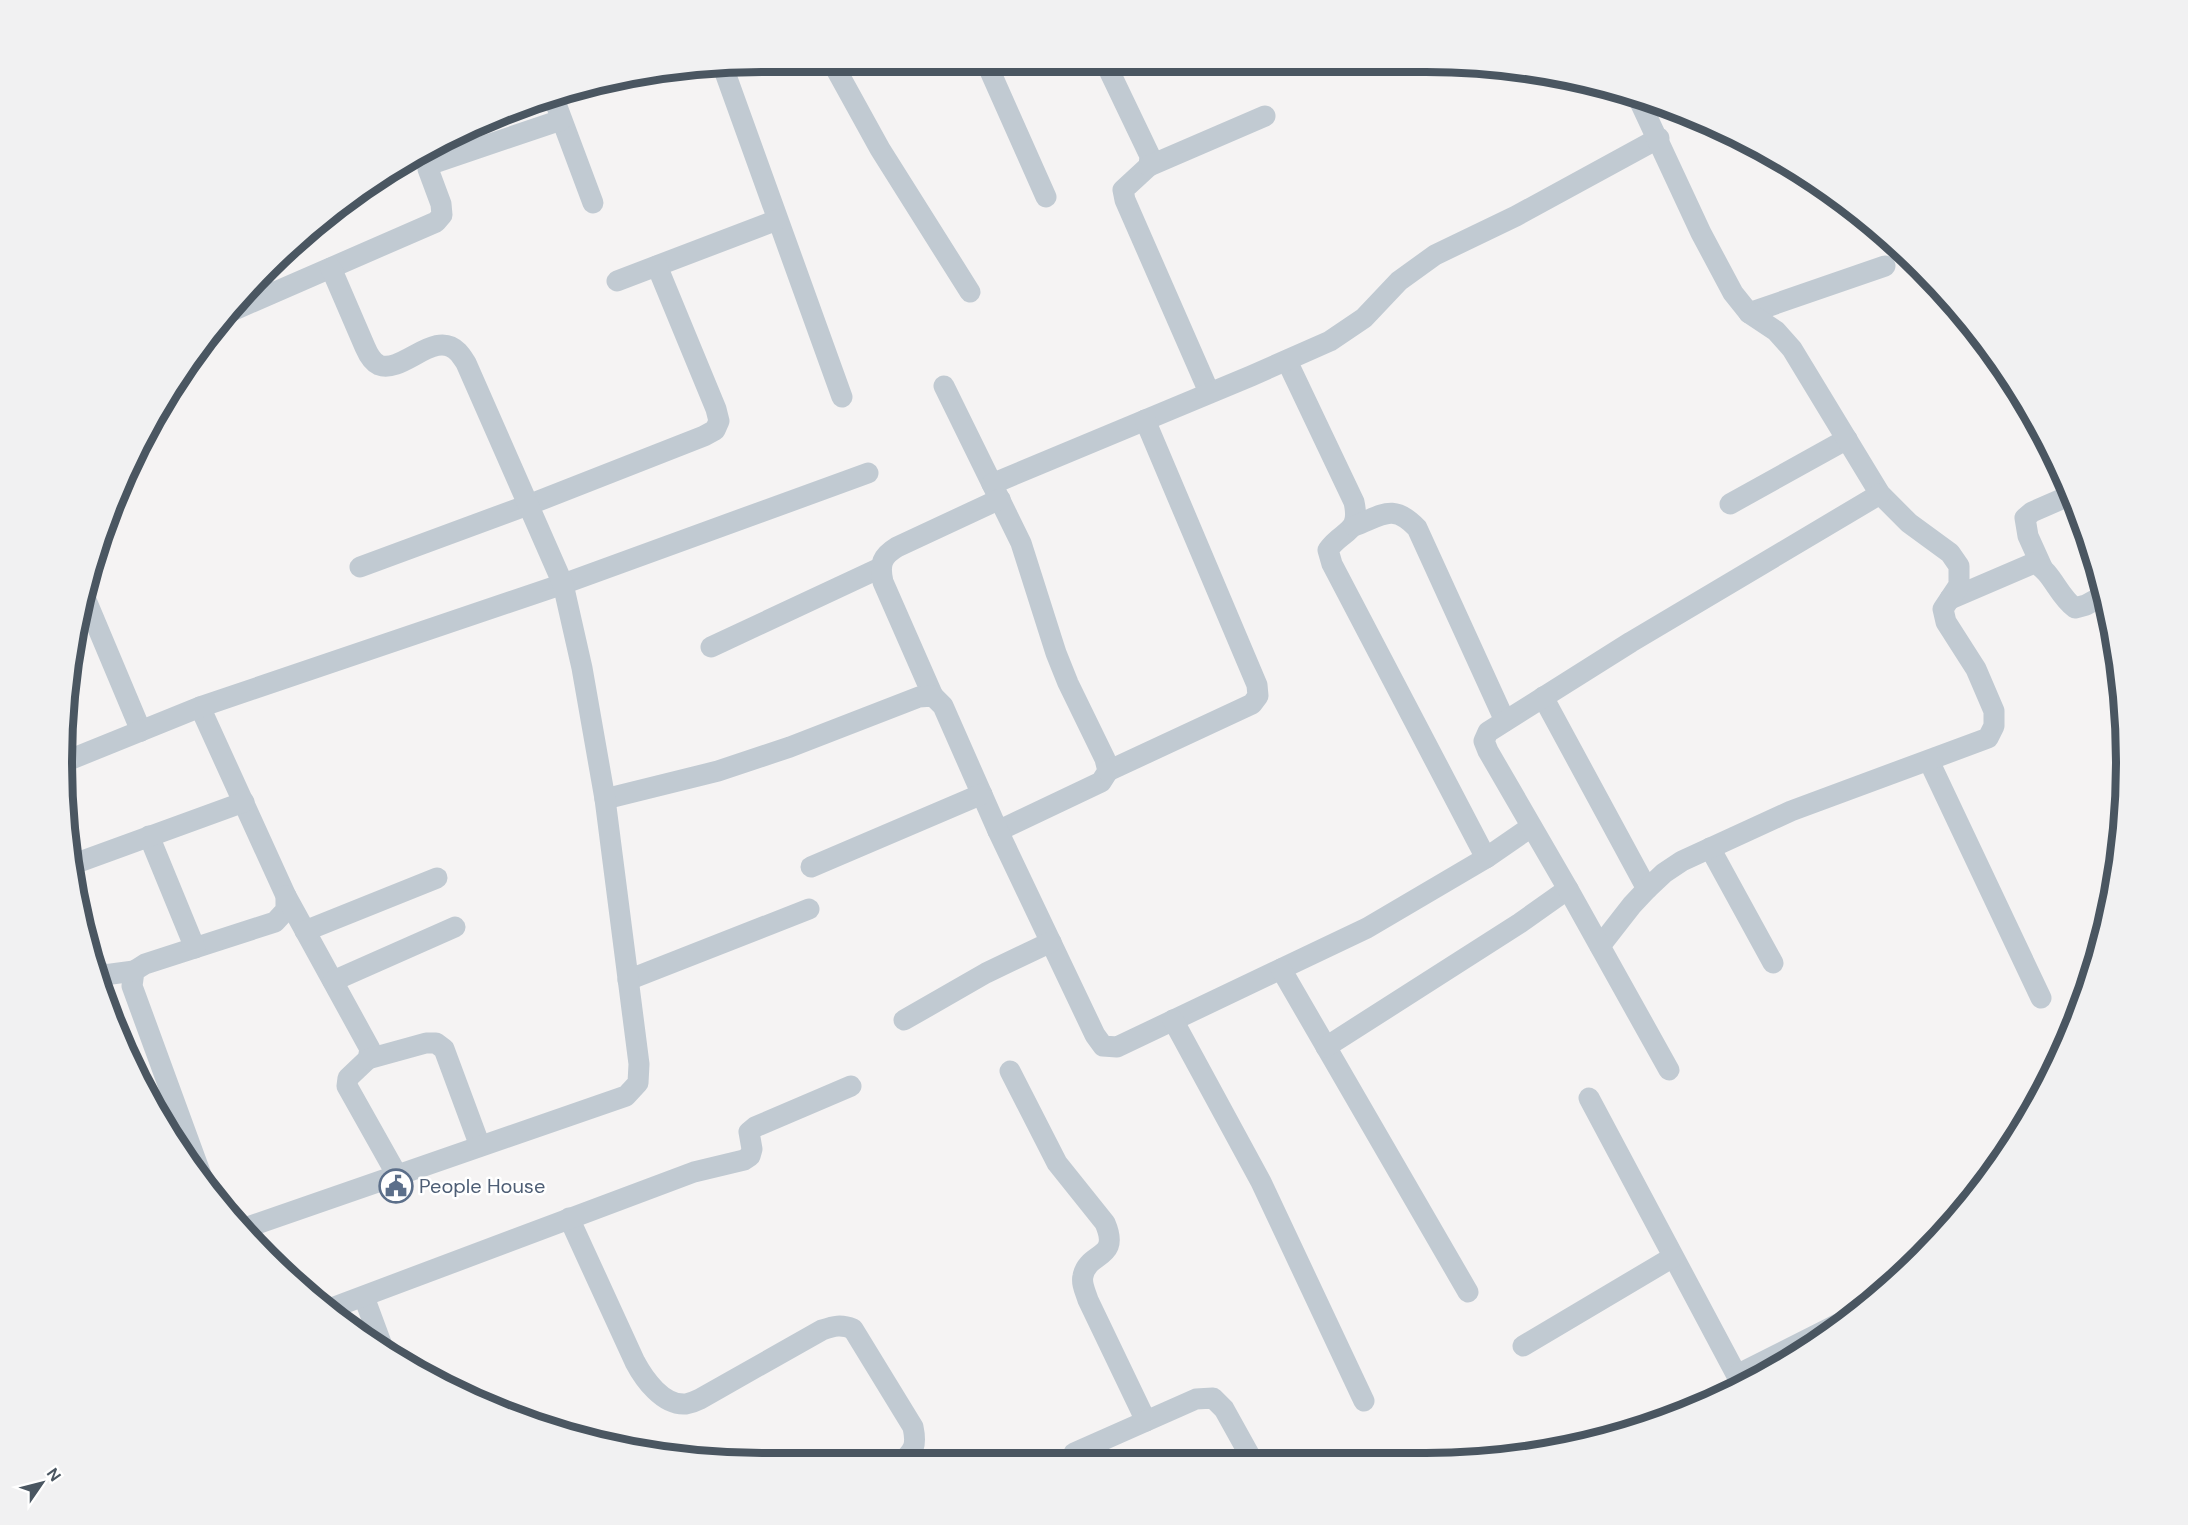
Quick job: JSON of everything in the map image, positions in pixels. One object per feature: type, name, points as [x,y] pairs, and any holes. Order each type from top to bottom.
[{"type":"street","points":[[838,72],[880,148],[970,292]]},
{"type":"street","points":[[990,72],[1046,197]]},
{"type":"street","points":[[1110,72],[1146,145],[1150,156],[1149,166]]},
{"type":"street","points":[[725,73],[842,397]]},
{"type":"street","points":[[556,105],[593,203]]},
{"type":"street","points":[[1600,946],[1647,889],[1664,873],[1682,861],[1791,811],[1988,738],[1994,726],[1994,711],[1985,689],[1958,639],[1946,622],[1943,609],[1959,585],[1959,566],[1950,553],[1909,523],[1880,494],[1792,350],[1776,331],[1749,313],[1733,293],[1701,233],[1643,108]]},
{"type":"street","points":[[1209,392],[1125,200],[1123,190],[1149,166],[1265,116]]},
{"type":"street","points":[[244,305],[436,222],[442,214],[441,204],[428,169],[431,164],[561,120]]},
{"type":"street","points":[[1531,827],[1486,858],[1367,928],[1118,1047],[1103,1046],[1095,1035],[1051,942],[943,706],[933,696],[883,582],[880,567],[886,554],[996,491],[1145,420],[1330,341],[1351,329],[1399,281],[1435,255],[1537,205],[1659,138]]},
{"type":"street","points":[[617,281],[777,220]]},
{"type":"street","points":[[360,567],[528,505],[715,430],[719,421],[716,409],[657,266]]},
{"type":"street","points":[[1749,313],[1885,266]]},
{"type":"street","points":[[250,1225],[626,1096],[638,1083],[639,1064],[605,799],[582,668],[563,584],[466,363],[457,351],[445,345],[431,347],[394,365],[380,365],[371,359],[331,268]]},
{"type":"street","points":[[1287,361],[1354,502],[1357,516],[1354,526]]},
{"type":"street","points":[[944,386],[1021,543],[1060,663],[1105,759],[1108,771]]},
{"type":"street","points":[[999,831],[1101,782],[1108,771],[1252,704],[1258,696],[1257,685],[1145,420]]},
{"type":"street","points":[[1730,504],[1847,439]]},
{"type":"street","points":[[72,759],[200,707],[563,584],[868,473]]},
{"type":"street","points":[[1669,1070],[1484,741],[1488,732],[1505,720],[1880,494]]},
{"type":"street","points":[[2063,498],[2032,512],[2025,518],[2028,536],[2042,567],[2061,596],[2075,608],[2096,600]]},
{"type":"street","points":[[1486,858],[1332,564],[1328,550],[1334,542],[1354,526],[1391,512],[1405,515],[1417,528],[1505,720]]},
{"type":"street","points":[[1950,599],[2034,563],[2042,567]]},
{"type":"street","points":[[711,647],[880,567]]},
{"type":"street","points":[[90,609],[141,731]]},
{"type":"street","points":[[605,799],[718,771],[790,747],[919,697],[933,696]]},
{"type":"street","points":[[1543,697],[1647,889]]},
{"type":"street","points":[[200,707],[286,896],[370,1049],[368,1059]]},
{"type":"street","points":[[1929,761],[2042,998]]},
{"type":"street","points":[[811,867],[982,794]]},
{"type":"street","points":[[79,862],[244,802]]},
{"type":"street","points":[[149,836],[195,948]]},
{"type":"street","points":[[1710,848],[1773,963]]},
{"type":"street","points":[[305,931],[437,878]]},
{"type":"street","points":[[1326,1047],[1520,923],[1568,889]]},
{"type":"street","points":[[106,975],[134,971],[145,963],[275,922],[286,910],[286,896]]},
{"type":"street","points":[[628,980],[809,909]]},
{"type":"street","points":[[333,981],[455,927]]},
{"type":"street","points":[[904,1020],[986,973],[1051,942]]},
{"type":"street","points":[[1281,969],[1468,1292]]},
{"type":"street","points":[[134,971],[132,986],[193,1153]]},
{"type":"street","points":[[1173,1020],[1261,1182],[1364,1401]]},
{"type":"street","points":[[397,1175],[347,1086],[348,1078],[368,1059],[426,1043],[436,1043],[444,1049],[480,1146]]},
{"type":"street","points":[[1010,1071],[1057,1163],[1105,1223],[1110,1233],[1108,1249],[1089,1266],[1083,1275],[1083,1286],[1146,1421]]},
{"type":"street","points":[[337,1306],[694,1172],[744,1160],[750,1156],[752,1149],[749,1132],[755,1127],[851,1086]]},
{"type":"street","points":[[1589,1098],[1738,1378]]},
{"type":"street","points":[[569,1218],[634,1362],[643,1377],[669,1400],[685,1404],[700,1399],[822,1330],[844,1325],[853,1329],[913,1427],[916,1441],[910,1453]]},
{"type":"street","points":[[1522,1346],[1673,1257]]},
{"type":"street","points":[[364,1297],[374,1334]]},
{"type":"street","points":[[1074,1453],[1196,1399],[1213,1398],[1224,1409],[1248,1453]]},
{"type":"place","name":"People House","points":[[396,1186]]}]
